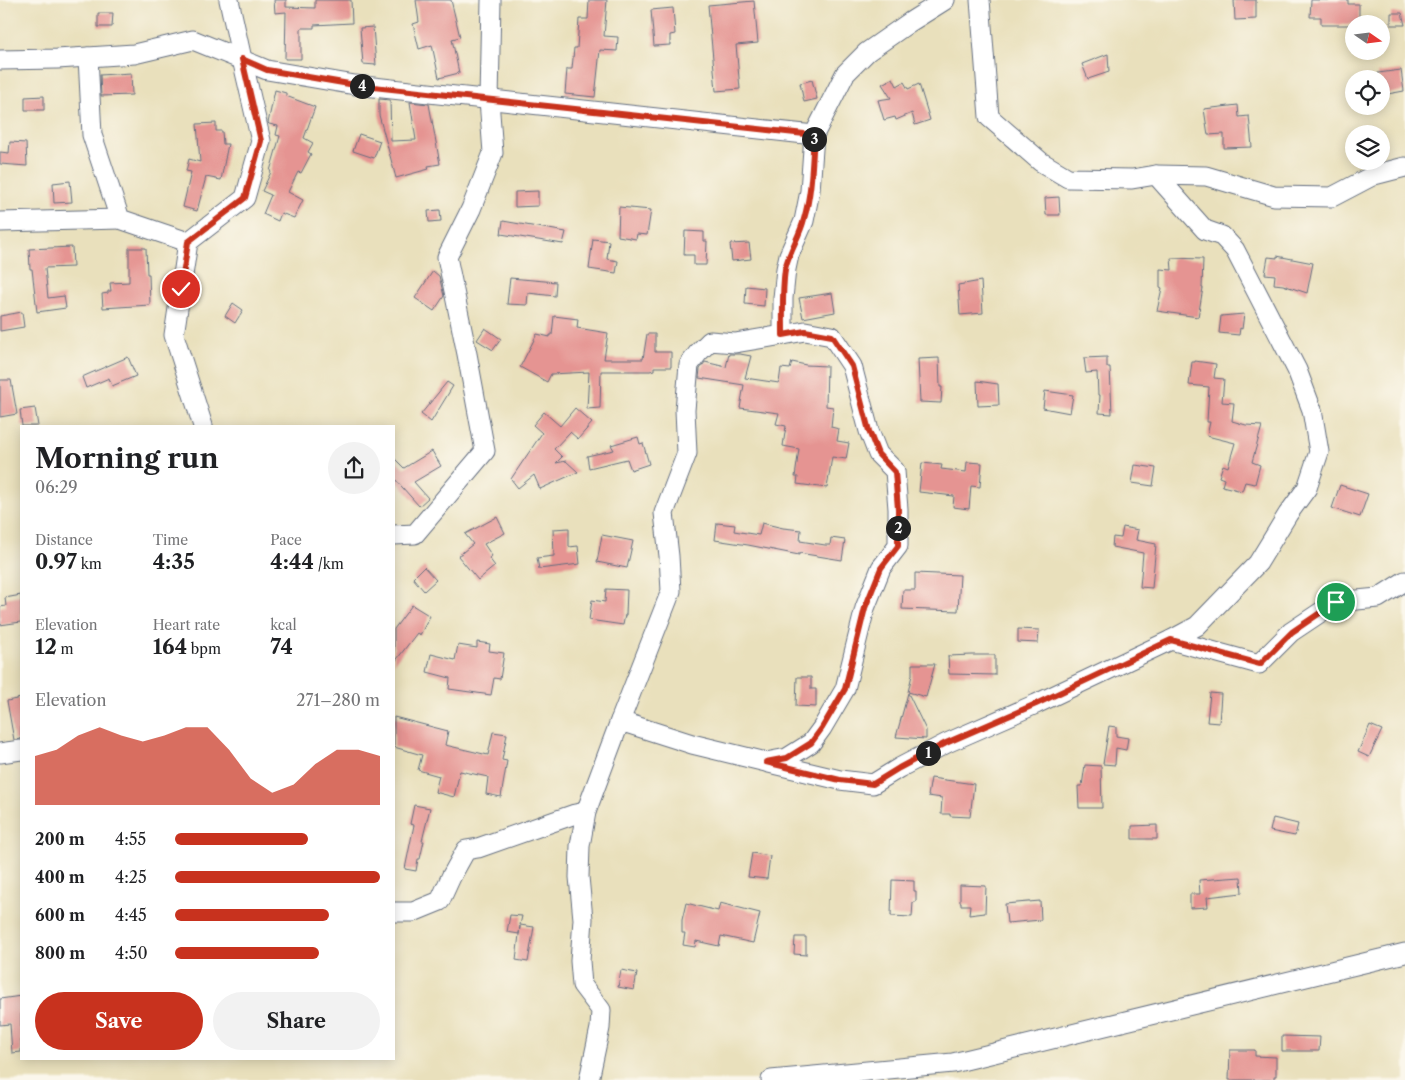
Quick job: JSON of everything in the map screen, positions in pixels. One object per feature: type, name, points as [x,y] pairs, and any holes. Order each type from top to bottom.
[{"type":"street","points":[[203,425],[174,335],[188,242],[245,198],[261,141],[230,0]]},
{"type":"street","points":[[395,535],[416,534],[485,451],[447,257],[471,209],[493,153],[489,100],[491,0]]},
{"type":"street","points":[[783,335],[783,298],[786,269],[789,255],[804,221],[810,191],[814,135],[845,74],[867,52],[945,0]]},
{"type":"street","points":[[980,0],[989,117],[1041,162],[1068,178],[1132,179],[1156,176],[1206,176],[1274,196],[1332,197],[1374,175],[1405,167]]},
{"type":"street","points":[[0,60],[58,59],[134,54],[193,40],[267,70],[355,85],[814,135]]},
{"type":"street","points":[[88,57],[92,135],[120,219]]},
{"type":"street","points":[[620,721],[692,744],[840,780],[873,784],[946,743],[1036,704],[1197,626],[1258,562],[1307,488],[1319,452],[1312,410],[1298,370],[1235,250],[1222,236],[1206,230],[1156,176]]},
{"type":"street","points":[[0,222],[120,219],[188,242]]},
{"type":"street","points":[[589,1080],[600,1028],[601,1010],[582,985],[580,961],[583,919],[579,877],[580,846],[586,812],[671,592],[664,513],[687,453],[684,410],[690,365],[698,353],[710,341],[734,343],[805,331],[832,336],[852,366],[869,431],[878,454],[895,472],[898,546],[881,568],[865,608],[845,689],[822,728],[811,743],[787,758],[766,762]]},
{"type":"street","points":[[1171,640],[1260,664],[1292,632],[1336,602],[1378,598],[1405,581]]},
{"type":"street","points":[[0,753],[20,750]]},
{"type":"street","points":[[395,912],[413,912],[440,901],[466,850],[478,848],[575,814],[586,812]]},
{"type":"street","points":[[771,1080],[953,1063],[1405,953]]},
{"type":"building","points":[[274,0],[286,0],[286,7],[315,8],[315,0],[351,0],[352,23],[314,25],[314,28],[301,28],[301,59],[285,59],[286,12],[275,13]]},
{"type":"building","points":[[416,0],[451,0],[460,37],[452,39],[459,73],[439,78],[432,45],[419,49],[413,24],[419,22]]},
{"type":"building","points":[[589,0],[607,0],[604,36],[618,37],[617,51],[600,50],[595,97],[565,94],[567,69],[572,69],[574,48],[577,48],[579,19],[588,19]]},
{"type":"building","points":[[1234,0],[1256,0],[1256,19],[1235,20]]},
{"type":"building","points":[[1311,0],[1348,0],[1348,4],[1359,4],[1359,15],[1345,15],[1345,25],[1321,25],[1321,17],[1310,17]]},
{"type":"building","points":[[754,1],[758,43],[736,45],[740,89],[716,91],[708,5]]},
{"type":"building","points":[[673,8],[675,34],[670,35],[670,45],[654,46],[651,10]]},
{"type":"building","points":[[98,13],[113,13],[112,27],[98,27]]},
{"type":"building","points":[[1391,13],[1402,13],[1405,25],[1391,25]]},
{"type":"building","points":[[373,27],[376,65],[363,64],[360,28]]},
{"type":"building","points":[[1108,54],[1109,72],[1088,79],[1082,64]]},
{"type":"building","points":[[1401,70],[1404,91],[1390,94],[1390,71]]},
{"type":"building","points":[[131,73],[132,95],[101,96],[100,75]]},
{"type":"building","points":[[893,78],[897,86],[904,82],[908,89],[919,84],[930,120],[915,125],[912,113],[896,120],[895,117],[884,120],[878,100],[891,98],[882,84]]},
{"type":"building","points":[[812,80],[817,99],[804,102],[800,83]]},
{"type":"building","points":[[275,90],[286,93],[286,96],[315,107],[304,138],[313,143],[308,152],[311,154],[301,173],[298,172],[288,192],[303,200],[294,218],[281,213],[278,221],[263,214],[271,195],[262,191],[271,172],[280,136],[276,135],[278,126],[268,123]]},
{"type":"building","points":[[44,96],[44,110],[25,110],[25,97]]},
{"type":"building","points":[[379,99],[390,100],[391,141],[416,140],[410,102],[429,104],[440,164],[428,166],[429,169],[396,178],[379,115]]},
{"type":"building","points":[[1238,105],[1239,117],[1249,116],[1252,147],[1224,148],[1224,134],[1208,135],[1204,109]]},
{"type":"building","points":[[216,123],[216,131],[222,131],[223,144],[228,144],[221,180],[206,177],[197,211],[183,207],[191,172],[186,171],[189,159],[200,162],[197,124]]},
{"type":"building","points":[[359,134],[380,141],[374,158],[353,151]]},
{"type":"building","points":[[10,142],[26,143],[27,166],[0,164],[0,152],[9,153]]},
{"type":"building","points":[[70,181],[72,202],[54,203],[53,183]]},
{"type":"building","points":[[538,191],[538,206],[515,207],[515,192]]},
{"type":"building","points":[[1059,197],[1060,215],[1046,215],[1045,198]]},
{"type":"building","points":[[619,207],[651,210],[647,235],[637,234],[636,239],[618,236]]},
{"type":"building","points":[[440,210],[441,221],[429,222],[428,211]]},
{"type":"building","points":[[503,221],[566,232],[563,244],[501,234]]},
{"type":"building","points":[[685,231],[704,232],[704,241],[707,241],[706,265],[694,265],[694,255],[684,255]]},
{"type":"building","points":[[593,239],[609,241],[607,259],[618,261],[616,273],[589,269]]},
{"type":"building","points":[[749,243],[751,259],[732,261],[730,244]]},
{"type":"building","points":[[72,247],[73,267],[45,268],[48,298],[64,296],[66,308],[37,312],[32,269],[30,269],[29,249]]},
{"type":"building","points":[[129,248],[146,248],[150,305],[103,308],[102,294],[111,291],[110,283],[129,282]]},
{"type":"building","points":[[1277,256],[1313,263],[1307,293],[1274,284],[1275,275],[1265,274],[1268,257],[1277,258]]},
{"type":"building","points":[[1171,258],[1203,259],[1203,288],[1198,317],[1157,311],[1162,288],[1160,287],[1160,269],[1172,270]]},
{"type":"building","points":[[433,271],[439,276],[444,296],[434,311],[415,298]]},
{"type":"building","points":[[510,278],[556,282],[555,296],[528,293],[527,305],[507,304]]},
{"type":"building","points":[[981,281],[983,313],[960,315],[958,285]]},
{"type":"building","points":[[746,286],[765,288],[764,306],[745,304]]},
{"type":"building","points":[[832,293],[835,312],[803,318],[799,298]]},
{"type":"building","points":[[233,303],[243,310],[235,323],[225,316]]},
{"type":"building","points":[[22,312],[24,327],[0,331],[0,316]]},
{"type":"building","points":[[1244,314],[1242,329],[1240,328],[1239,335],[1219,333],[1221,316]]},
{"type":"building","points":[[554,316],[578,319],[577,328],[608,333],[604,359],[643,359],[647,334],[655,334],[655,352],[671,352],[671,367],[654,367],[654,370],[650,371],[601,371],[600,408],[587,409],[589,372],[551,374],[547,382],[520,367],[537,334],[550,337],[552,335]]},
{"type":"building","points":[[485,328],[501,339],[493,350],[477,340]]},
{"type":"building","points":[[729,354],[751,356],[745,378],[779,383],[781,368],[790,369],[792,362],[827,366],[826,406],[833,407],[831,427],[839,429],[837,441],[849,443],[846,459],[832,457],[827,488],[797,484],[798,477],[795,477],[799,449],[783,446],[786,426],[776,424],[779,413],[740,408],[744,385],[699,378],[700,369],[705,362],[726,367]]},
{"type":"building","points":[[128,357],[136,376],[112,386],[109,378],[86,388],[82,377]]},
{"type":"building","points":[[1107,357],[1107,367],[1110,367],[1112,414],[1099,413],[1100,395],[1098,395],[1097,372],[1086,373],[1084,358]]},
{"type":"building","points":[[939,358],[940,387],[942,387],[941,403],[920,402],[918,359]]},
{"type":"building","points":[[1192,362],[1216,364],[1214,378],[1224,379],[1222,402],[1234,403],[1232,421],[1246,425],[1262,426],[1252,462],[1260,465],[1255,484],[1245,482],[1242,491],[1222,486],[1224,479],[1219,477],[1223,465],[1228,467],[1235,443],[1207,436],[1210,422],[1207,422],[1209,387],[1189,385]]},
{"type":"building","points":[[0,380],[11,380],[17,414],[0,417]]},
{"type":"building","points":[[977,381],[998,384],[999,405],[978,406]]},
{"type":"building","points":[[447,382],[453,386],[431,422],[421,414]]},
{"type":"building","points":[[1045,391],[1073,395],[1070,413],[1043,408]]},
{"type":"building","points":[[35,408],[38,425],[22,425],[20,410]]},
{"type":"building","points":[[575,408],[592,423],[578,439],[570,432],[554,449],[562,457],[556,463],[566,461],[578,472],[540,489],[534,475],[518,488],[511,479],[542,433],[533,425],[544,412],[560,426]]},
{"type":"building","points":[[638,437],[640,444],[643,443],[649,464],[631,470],[627,459],[589,468],[587,456],[614,450],[611,445]]},
{"type":"building","points":[[432,451],[441,466],[414,482],[428,498],[419,506],[395,479],[395,459],[404,468]]},
{"type":"building","points":[[967,462],[982,463],[980,487],[971,486],[969,509],[953,507],[954,496],[919,492],[922,463],[942,465],[941,469],[966,472]]},
{"type":"building","points":[[1135,465],[1156,468],[1153,486],[1132,483]]},
{"type":"building","points":[[1340,485],[1368,494],[1360,517],[1332,508]]},
{"type":"building","points":[[497,517],[505,533],[484,544],[492,556],[489,558],[495,566],[478,580],[458,556],[473,544],[465,534]]},
{"type":"building","points":[[717,523],[735,525],[734,531],[759,535],[762,523],[801,530],[800,541],[825,545],[830,545],[831,538],[845,540],[842,560],[799,553],[799,555],[715,540]]},
{"type":"building","points":[[1123,527],[1138,530],[1136,540],[1156,544],[1152,588],[1140,587],[1143,553],[1112,547],[1113,537],[1121,538]]},
{"type":"building","points":[[569,528],[569,547],[578,546],[580,564],[539,569],[537,558],[554,556],[553,529]]},
{"type":"building","points":[[602,535],[633,541],[627,568],[597,562]]},
{"type":"building","points":[[424,567],[436,580],[424,591],[413,578]]},
{"type":"building","points":[[915,573],[960,575],[958,611],[902,609],[903,590],[915,590]]},
{"type":"building","points":[[606,589],[627,590],[626,615],[623,625],[589,620],[592,600],[605,602]]},
{"type":"building","points":[[20,595],[20,622],[0,625],[0,607],[6,606],[5,598]]},
{"type":"building","points":[[412,605],[430,616],[420,635],[417,633],[395,662],[395,628]]},
{"type":"building","points":[[1018,629],[1039,630],[1038,643],[1018,642]]},
{"type":"building","points":[[477,642],[490,644],[489,651],[504,653],[500,679],[494,678],[491,695],[449,689],[450,678],[427,672],[431,654],[455,660],[458,645],[477,648]]},
{"type":"building","points":[[995,655],[995,675],[949,674],[948,656]]},
{"type":"building","points":[[912,664],[935,664],[926,697],[908,692],[912,675]]},
{"type":"building","points":[[797,677],[811,677],[811,689],[816,689],[816,707],[796,706]]},
{"type":"building","points":[[908,693],[926,730],[926,739],[896,737]]},
{"type":"building","points":[[1210,693],[1221,694],[1219,723],[1207,722]]},
{"type":"building","points":[[20,698],[20,739],[14,740],[7,701]]},
{"type":"building","points":[[395,717],[448,731],[445,745],[488,755],[493,732],[507,734],[502,760],[507,761],[501,797],[486,794],[488,777],[460,771],[454,797],[435,792],[439,776],[418,770],[422,755],[395,747]]},
{"type":"building","points":[[1370,725],[1382,730],[1369,757],[1358,752]]},
{"type":"building","points":[[1109,726],[1116,727],[1116,736],[1128,738],[1126,750],[1116,748],[1115,765],[1103,764]]},
{"type":"building","points":[[1085,765],[1101,766],[1102,808],[1079,808],[1078,786],[1082,786]]},
{"type":"building","points":[[931,778],[974,784],[970,817],[941,814],[942,798],[928,796]]},
{"type":"building","points":[[414,805],[430,808],[416,871],[405,869],[414,825],[410,824]]},
{"type":"building","points":[[1273,818],[1298,824],[1295,836],[1270,831]]},
{"type":"building","points":[[1157,825],[1157,839],[1132,839],[1132,826]]},
{"type":"building","points":[[752,853],[770,856],[767,879],[748,877]]},
{"type":"building","points":[[1241,877],[1242,893],[1207,897],[1208,907],[1190,908],[1190,894],[1200,894],[1199,880]]},
{"type":"building","points":[[892,880],[914,881],[916,902],[913,902],[912,917],[891,916]]},
{"type":"building","points":[[960,885],[986,886],[985,913],[969,915],[970,905],[961,905],[960,902]]},
{"type":"building","points":[[1040,901],[1041,920],[1007,923],[1005,904]]},
{"type":"building","points":[[686,903],[718,911],[720,903],[760,913],[753,943],[721,936],[719,946],[696,941],[695,947],[683,945],[685,933],[682,933],[682,920]]},
{"type":"building","points":[[510,915],[522,916],[520,925],[534,927],[528,962],[516,960],[520,926],[519,934],[507,932]]},
{"type":"building","points":[[795,937],[806,937],[806,955],[794,954]]},
{"type":"building","points":[[621,970],[637,973],[634,990],[618,987]]},
{"type":"building","points":[[20,996],[20,1052],[12,1053],[10,1024],[0,1025],[0,999]]},
{"type":"building","points":[[1282,1036],[1320,1037],[1319,1051],[1282,1051]]},
{"type":"building","points":[[1230,1050],[1255,1050],[1255,1056],[1276,1057],[1276,1076],[1274,1076],[1274,1080],[1229,1080]]},
{"type":"route","points":[[181,289],[188,242],[245,198],[261,141],[242,59],[267,70],[355,85],[814,135],[810,191],[804,221],[789,255],[786,269],[783,298],[783,335],[805,331],[832,336],[852,366],[869,431],[878,454],[895,472],[898,546],[881,568],[865,608],[845,689],[822,728],[811,743],[787,758],[766,762],[840,780],[873,784],[946,743],[1036,704],[1171,640],[1260,664],[1292,632],[1336,602]]}]
